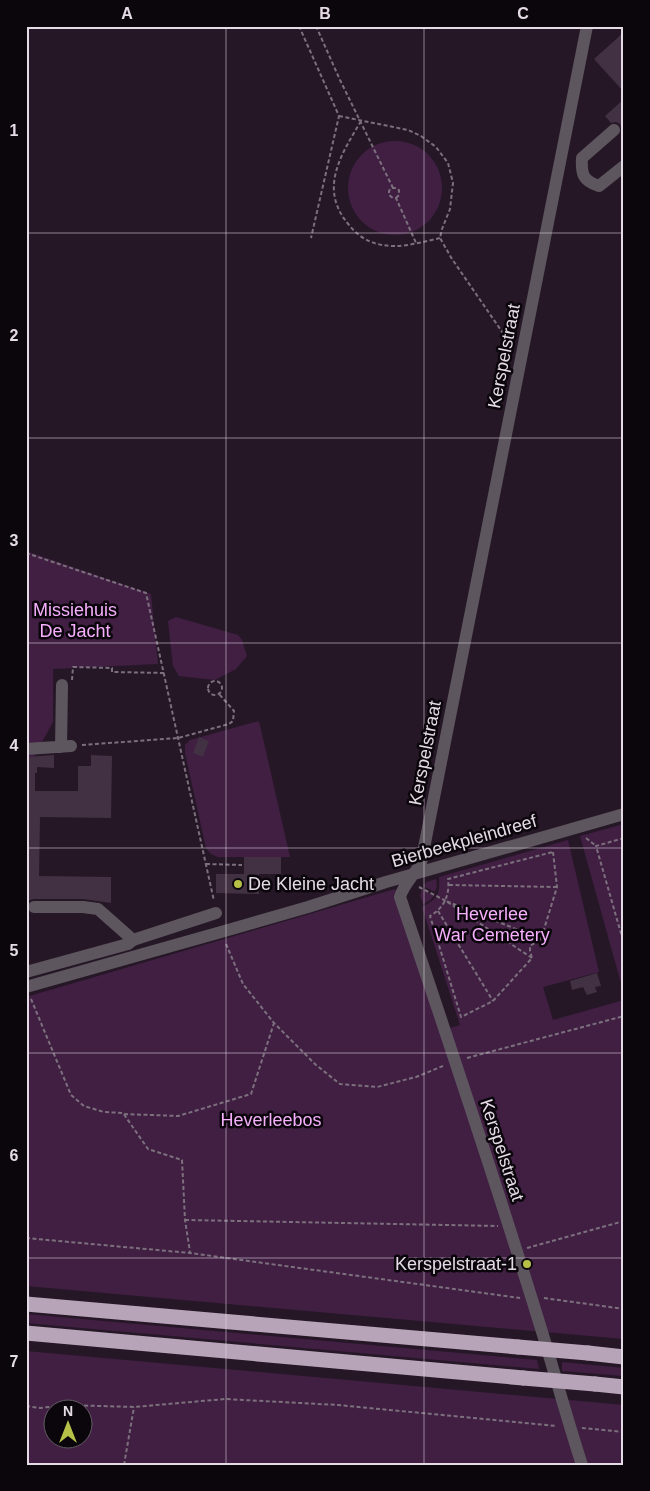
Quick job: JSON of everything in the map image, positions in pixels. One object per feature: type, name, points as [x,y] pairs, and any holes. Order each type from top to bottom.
[{"type":"highway","points":[[26,1304],[624,1357]]},
{"type":"highway","points":[[26,1333],[624,1387]]},
{"type":"street","name":"Kerspelstraat","points":[[582,1465],[532,1300],[400,896],[402,888],[421,863],[587,26]]},
{"type":"street","points":[[614,130],[582,158],[581,171],[589,183],[599,186],[624,166]]},
{"type":"street","points":[[26,750],[66,746],[67,686]]},
{"type":"street","name":"Bierbeekpleindreef","points":[[26,987],[412,877],[624,814]]},
{"type":"street","points":[[34,907],[83,907],[98,909],[133,940]]},
{"type":"street","points":[[26,972],[128,944],[133,940],[216,913]]},
{"type":"path","points":[[299,26],[340,116],[311,238]]},
{"type":"path","points":[[316,26],[393,188],[399,190],[396,198]]},
{"type":"path","points":[[340,116],[408,130],[436,146],[448,163],[453,183],[450,209],[440,238],[506,339],[524,348]]},
{"type":"path","points":[[361,121],[343,152],[335,175],[333,196],[342,218],[357,235],[377,245],[398,246],[440,238]]},
{"type":"path","points":[[393,188],[389,191],[389,194],[392,198],[396,198],[416,243]]},
{"type":"path","points":[[26,553],[146,593],[216,913]]},
{"type":"path","points":[[67,686],[73,667],[112,668],[112,672],[164,673]]},
{"type":"path","points":[[216,681],[220,683],[222,688],[219,694],[214,696],[208,692],[207,688],[211,682],[216,681]]},
{"type":"path","points":[[66,746],[178,738],[229,724],[233,721],[234,711],[219,694]]},
{"type":"path","points":[[624,838],[596,846],[624,944]]},
{"type":"path","points":[[553,852],[557,887],[541,939],[530,946],[532,958],[493,1001],[461,1017],[430,916],[438,911],[446,901],[449,885],[448,879],[553,852]]},
{"type":"path","points":[[206,864],[242,865]]},
{"type":"path","points":[[412,877],[532,958]]},
{"type":"path","points":[[449,885],[557,887]]},
{"type":"path","points":[[446,901],[541,939]]},
{"type":"path","points":[[438,911],[493,1001]]},
{"type":"path","points":[[221,932],[243,984],[274,1023],[316,1066],[340,1084],[377,1087],[416,1077],[455,1061],[624,1016]]},
{"type":"path","points":[[26,987],[71,1095],[84,1106],[104,1112],[178,1116],[251,1094],[274,1023]]},
{"type":"path","points":[[123,1114],[148,1149],[182,1160],[185,1220],[190,1253]]},
{"type":"path","points":[[185,1220],[508,1226]]},
{"type":"path","points":[[516,1250],[624,1221]]},
{"type":"path","points":[[26,1238],[190,1253],[532,1300],[546,1298],[624,1309]]},
{"type":"path","points":[[26,1406],[40,1408],[65,1405],[134,1407],[225,1400],[338,1405],[624,1432]]},
{"type":"path","points":[[124,1465],[134,1407]]},
{"type":"green space","points":[[395,141],[413,145],[428,155],[438,170],[442,188],[438,206],[428,221],[413,231],[395,235],[377,231],[362,221],[352,206],[348,188],[352,170],[362,155],[377,145]]},
{"type":"green space","name":"Missiehuis De Jacht","points":[[26,551],[151,594],[158,664],[53,669],[53,722],[31,762],[26,763]]},
{"type":"green space","points":[[176,617],[238,635],[242,640],[247,656],[236,669],[215,680],[179,676],[173,666],[168,621]]},
{"type":"green space","points":[[259,721],[290,857],[218,857],[211,854],[206,848],[185,753],[185,745],[190,740]]},
{"type":"green space","points":[[624,824],[624,994],[580,836]]},
{"type":"green space","name":"Heverleebos","points":[[568,840],[599,972],[543,987],[553,1020],[624,1000],[624,1339],[26,1286],[26,997],[395,889],[439,1031],[460,1025],[422,907],[432,901],[437,895],[439,877]]},
{"type":"green space","points":[[436,879],[437,886],[435,892],[423,886],[427,882]]},
{"type":"green space","points":[[422,889],[434,896],[423,904],[420,895]]},
{"type":"green space","points":[[26,1314],[537,1360],[539,1369],[26,1323]]},
{"type":"green space","points":[[26,1351],[624,1405],[624,1465],[26,1465]]},
{"type":"green space","points":[[562,1362],[624,1368],[624,1376],[562,1371]]},
{"type":"building","points":[[624,32],[624,92],[594,59]]},
{"type":"building","points":[[624,99],[624,137],[621,134],[620,124],[616,122],[611,123],[605,116]]},
{"type":"building","points":[[199,737],[209,741],[203,757],[193,753]]},
{"type":"building","points":[[54,755],[54,768],[37,767],[35,791],[78,791],[78,766],[91,766],[91,755],[112,756],[111,818],[40,817],[39,876],[111,877],[111,903],[83,899],[34,899],[26,901],[26,757]]},
{"type":"building","name":"De Kleine Jacht","points":[[244,857],[281,857],[281,874],[259,874],[259,894],[216,893],[216,874],[244,874]]},
{"type":"building","points":[[597,973],[601,986],[595,987],[597,992],[587,995],[583,987],[572,990],[570,981]]},
{"type":"place","name":"De Kleine Jacht","points":[[238,884]]},
{"type":"place","name":"Kerspelstraat-1","points":[[527,1264]]},
{"type":"park label","name":"Heverlee War Cemetery","points":[[492,924]]}]
